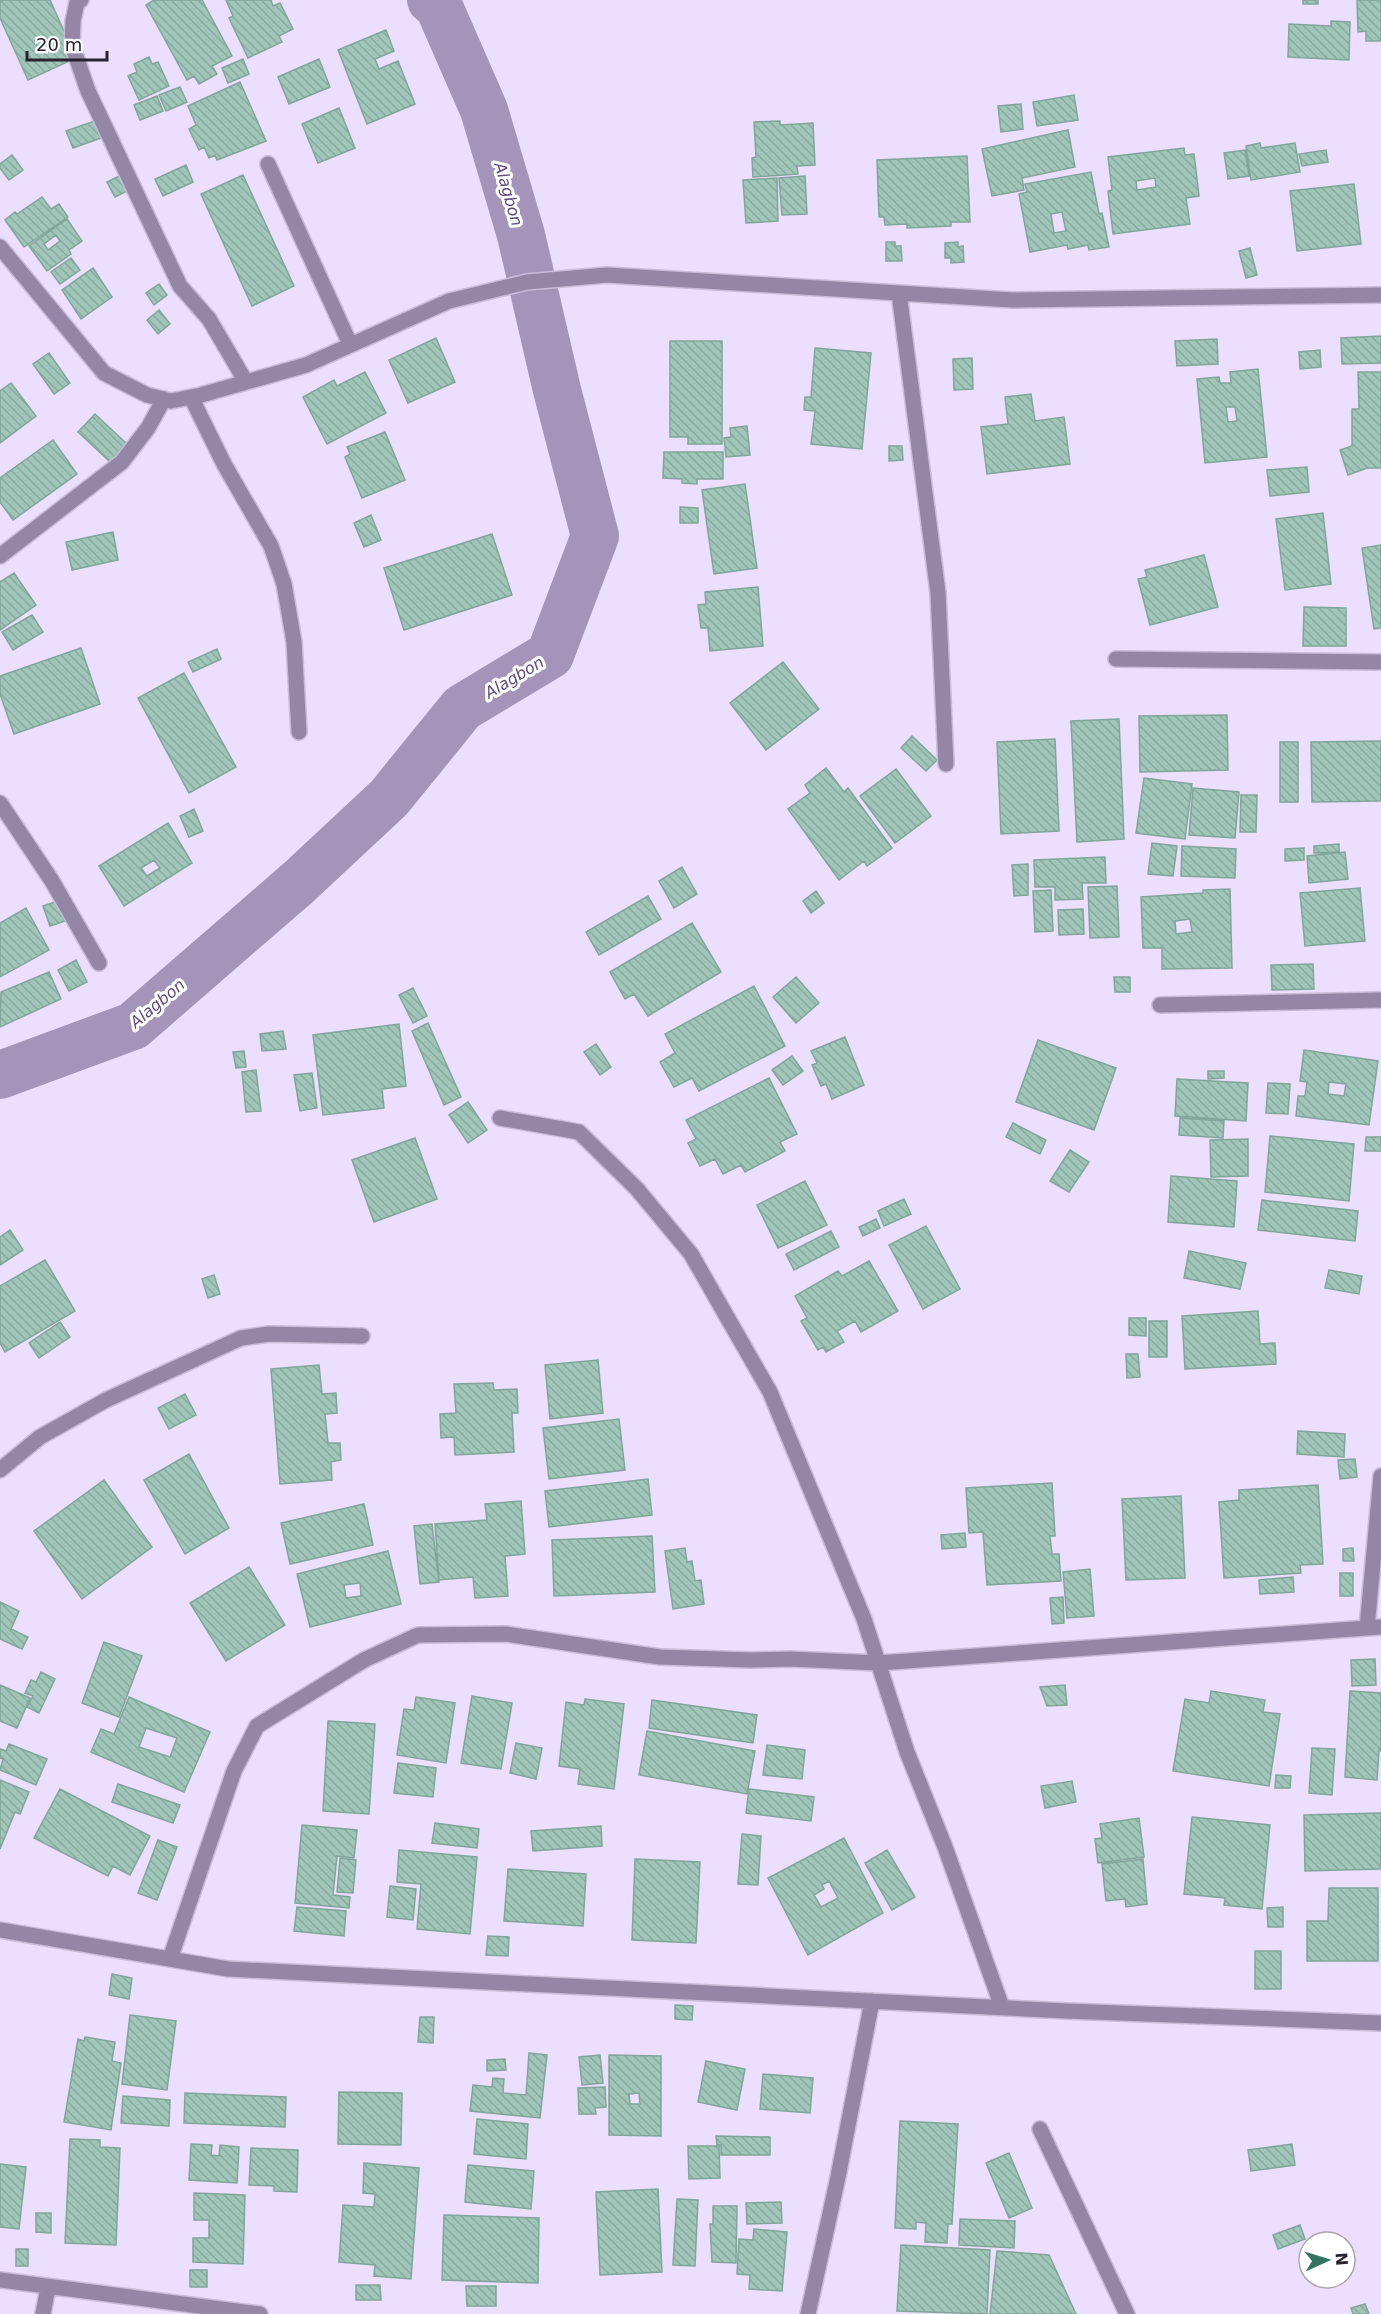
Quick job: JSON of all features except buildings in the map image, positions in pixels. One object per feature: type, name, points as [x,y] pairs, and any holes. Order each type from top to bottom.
[{"type":"street","points":[[81,0],[77,2],[73,21],[72,45],[88,91],[180,286],[209,319],[246,382]]},
{"type":"street","points":[[268,164],[350,344]]},
{"type":"street","points":[[0,247],[104,373],[147,395],[171,400],[191,397],[306,365],[449,301],[527,282],[606,275],[1011,300],[1381,295]]},
{"type":"street","points":[[899,293],[938,593],[946,764]]},
{"type":"street","points":[[191,397],[224,464],[271,546],[284,584],[294,642],[299,732]]},
{"type":"street","points":[[0,556],[122,462],[148,428],[164,399]]},
{"type":"street","points":[[1116,659],[1381,662]]},
{"type":"street","points":[[0,802],[52,881],[99,963]]},
{"type":"street","points":[[1160,1005],[1381,1000]]},
{"type":"street","points":[[500,1118],[579,1132],[638,1189],[691,1254],[770,1392],[864,1619],[907,1752],[945,1847],[1002,2007]]},
{"type":"street","points":[[0,1470],[40,1437],[106,1400],[241,1338],[269,1334],[362,1336]]},
{"type":"street","points":[[170,1959],[234,1771],[257,1726],[364,1660],[418,1635],[506,1634],[660,1657],[878,1663],[1374,1627],[1381,1476]]},
{"type":"street","points":[[0,1930],[228,1969],[872,2001],[1381,2023]]},
{"type":"street","points":[[808,2314],[838,2177],[872,2001]]},
{"type":"street","points":[[1040,2129],[1127,2314]]},
{"type":"street","points":[[0,2280],[260,2314]]},
{"type":"street","points":[[43,2314],[48,2286]]},
{"type":"waterway","name":"Alagbon","points":[[0,1075],[133,1026],[299,882],[389,798],[462,708],[550,655],[595,536],[557,390],[521,235],[484,110],[439,7],[431,0]]}]
